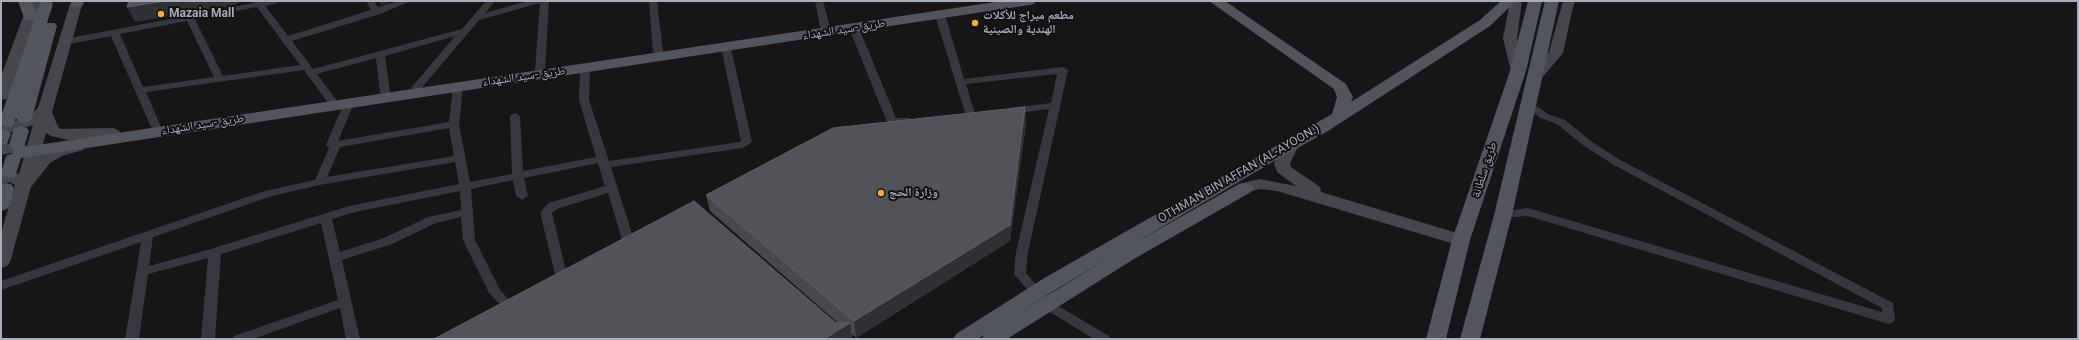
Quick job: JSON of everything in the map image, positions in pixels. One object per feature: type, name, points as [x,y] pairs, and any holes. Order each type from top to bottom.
[{"type":"main road","points":[[25,1],[30,16]]},
{"type":"main road","name":"طريق -سيد الشهداء","points":[[13,153],[156,127],[995,1]]},
{"type":"main road","name":"طريق -سيد الشهداء","points":[[111,136],[726,48],[1029,1]]},
{"type":"main road","points":[[1216,1],[1341,87],[1345,97],[1340,115]]},
{"type":"main road","name":"OTHMAN BIN AFFAN (AL-AYOON.)","points":[[997,338],[1040,299],[1292,143],[1322,128],[1485,23],[1509,1]]},
{"type":"main road","name":"طريق سلطانة","points":[[1436,339],[1461,240],[1518,72],[1535,1]]},
{"type":"main road","name":"طريق سلطانة","points":[[1470,339],[1503,215],[1552,1]]},
{"type":"main road","points":[[1,205],[45,2]]},
{"type":"main road","name":"OTHMAN BIN AFFAN (AL-AYOON.)","points":[[963,339],[1127,255],[1245,188]]},
{"type":"street","points":[[13,153],[44,111],[77,1]]},
{"type":"street","points":[[65,42],[190,18],[257,3],[275,1]]},
{"type":"street","points":[[370,1],[377,12]]},
{"type":"street","points":[[285,40],[377,12],[407,1]]},
{"type":"street","points":[[416,88],[491,1]]},
{"type":"street","points":[[474,20],[538,1]]},
{"type":"street","points":[[540,70],[546,1]]},
{"type":"street","points":[[653,1],[658,52]]},
{"type":"street","points":[[819,1],[825,27]]},
{"type":"street","points":[[1516,1],[1510,38],[1518,72]]},
{"type":"street","points":[[1535,77],[1556,53],[1565,11],[1569,1]]},
{"type":"street","points":[[1,96],[30,16],[45,2]]},
{"type":"street","points":[[257,3],[332,101]]},
{"type":"street","points":[[940,15],[970,114]]},
{"type":"street","points":[[190,18],[220,79]]},
{"type":"street","points":[[854,28],[892,122],[916,120]]},
{"type":"street","points":[[140,90],[220,79],[308,70],[380,54],[465,31]]},
{"type":"street","points":[[114,32],[156,127]]},
{"type":"street","points":[[142,272],[215,252],[353,209],[464,186],[603,162],[743,145],[747,142],[726,48]]},
{"type":"street","points":[[380,54],[385,93]]},
{"type":"street","points":[[585,68],[584,100],[629,243]]},
{"type":"street","points":[[960,82],[1063,70],[1022,252],[1020,274],[1040,299],[1104,339]]},
{"type":"street","points":[[458,87],[454,124],[464,186],[469,240],[495,293],[510,307]]},
{"type":"street","points":[[349,103],[331,145],[454,124]]},
{"type":"street","points":[[1503,215],[1528,212],[1889,319],[1888,306],[1618,163],[1588,144],[1561,122],[1544,116],[1529,104]]},
{"type":"street","points":[[1001,112],[1056,105]]},
{"type":"street","points":[[1,262],[13,153],[31,121],[44,111]]},
{"type":"street","points":[[44,111],[51,130],[56,133],[68,135],[111,136]]},
{"type":"street","points":[[514,116],[518,176],[522,196]]},
{"type":"street","points":[[13,153],[44,160],[65,150],[111,136]]},
{"type":"street","points":[[1292,143],[1282,163],[1283,169],[1323,198]]},
{"type":"street","points":[[319,182],[336,144]]},
{"type":"street","points":[[1,286],[269,193],[319,182],[460,158]]},
{"type":"street","points":[[1245,188],[1259,184],[1276,186],[1323,198],[1461,240]]},
{"type":"street","points":[[562,279],[546,212],[553,206],[612,188]]},
{"type":"street","points":[[335,258],[388,240],[432,220],[467,212]]},
{"type":"street","points":[[326,217],[353,339]]},
{"type":"street","points":[[132,339],[148,234]]},
{"type":"street","points":[[616,250],[643,236]]},
{"type":"street","points":[[208,339],[215,252]]},
{"type":"street","points":[[549,286],[576,272]]},
{"type":"street","points":[[497,314],[523,300]]},
{"type":"street","points":[[239,339],[345,302]]},
{"type":"building","points":[[129,1],[165,1],[127,7]]},
{"type":"building","points":[[1025,107],[1010,225],[854,321],[706,195],[833,128]]},
{"type":"building","points":[[694,201],[836,323],[850,323],[824,339],[434,339]]},
{"type":"place","name":"Mazaia Mall","points":[[161,14]]},
{"type":"place","name":"مطعم ميراج للأكلات الهندية والصينية","points":[[975,23]]},
{"type":"place","name":"وزارة الحج","points":[[881,193]]}]
